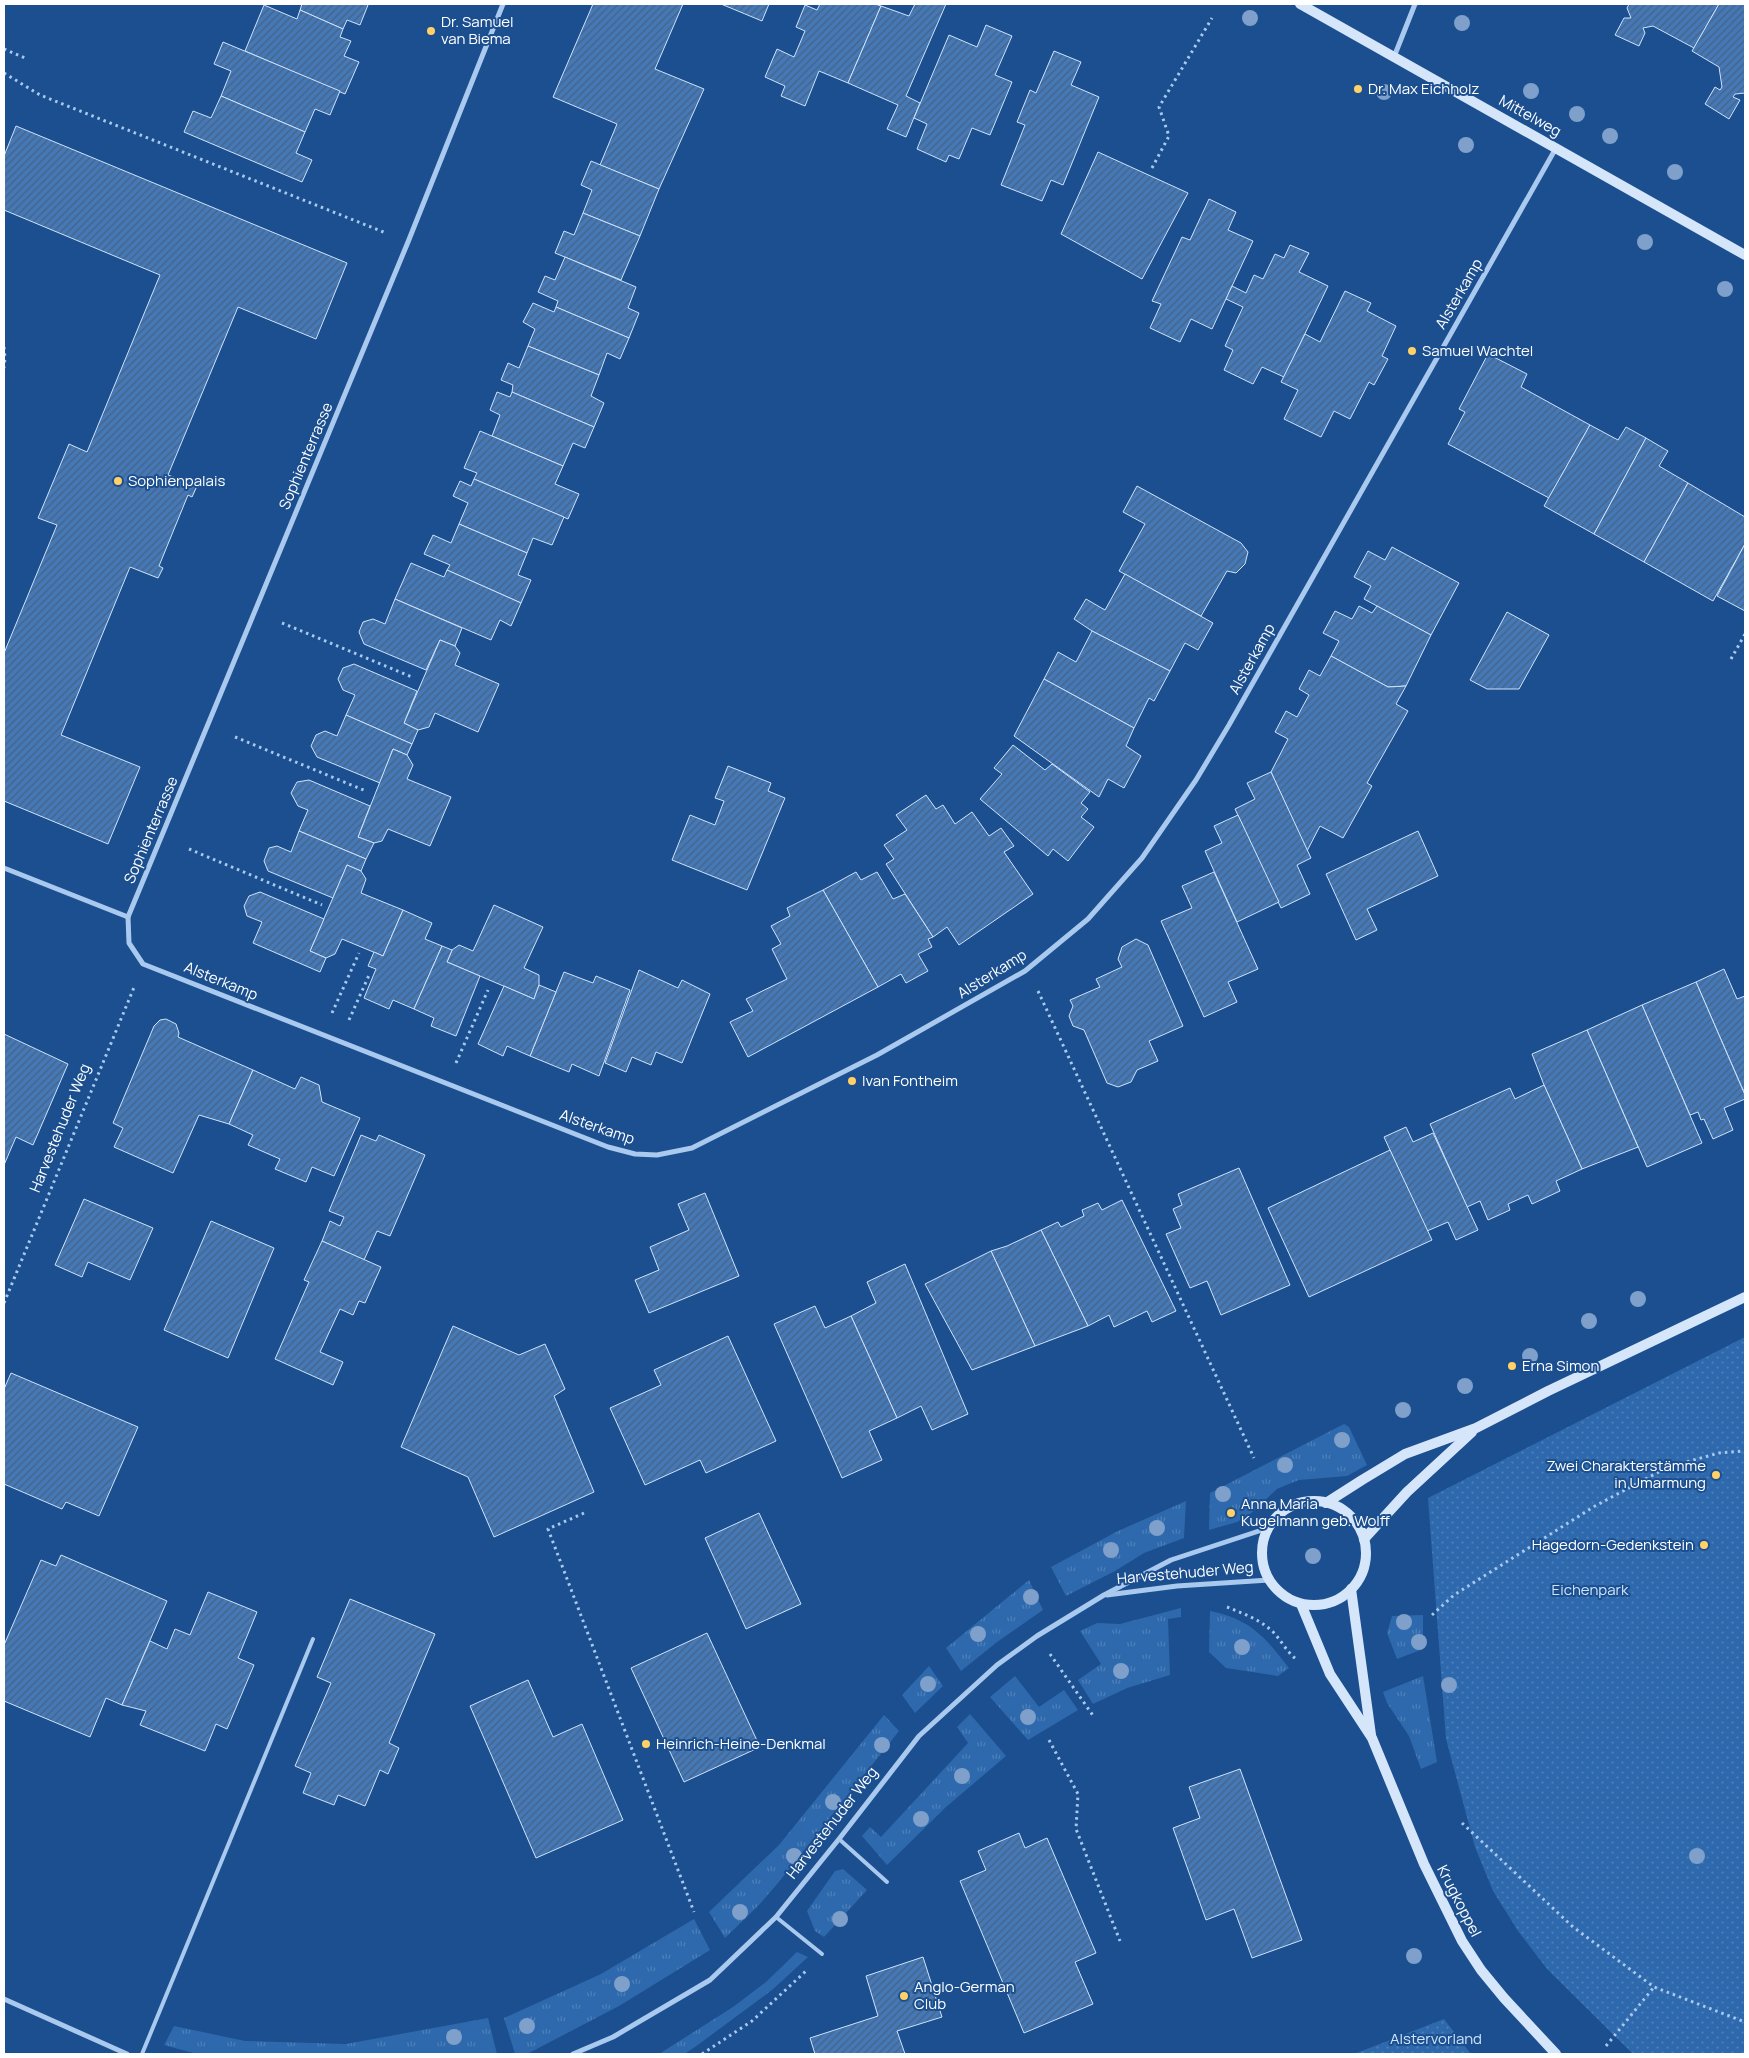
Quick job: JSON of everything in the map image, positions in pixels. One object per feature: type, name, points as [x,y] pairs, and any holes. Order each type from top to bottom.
[{"type":"street","name":"Sophienterrasse","points":[[128,917],[408,242],[503,4]]},
{"type":"street","name":"Mittelweg","points":[[1300,4],[1745,255]]},
{"type":"street","points":[[1394,57],[1415,4]]},
{"type":"street","name":"Alsterkamp","points":[[143,964],[608,1147],[635,1154],[657,1155],[692,1148],[718,1135],[877,1055],[1025,971],[1088,919],[1136,865],[1196,780],[1556,148]]},
{"type":"street","points":[[4,868],[128,917],[129,944],[143,964]]},
{"type":"street","points":[[1326,1503],[1405,1454],[1476,1428],[1548,1391],[1745,1297]]},
{"type":"street","points":[[1301,1604],[1328,1603],[1341,1598],[1351,1589],[1364,1566],[1366,1553],[1364,1539],[1407,1492],[1476,1428]]},
{"type":"street","name":"Harvestehuder Weg","points":[[1301,1604],[1283,1595],[1269,1580],[1264,1568],[1262,1555],[1264,1541],[1268,1528],[1276,1518],[1287,1509],[1299,1504],[1312,1502],[1326,1503],[1350,1516],[1364,1539]]},
{"type":"street","name":"Harvestehuder Weg","points":[[574,2054],[613,2037],[710,1980],[776,1917],[919,1736],[997,1665],[1037,1636],[1104,1595],[1171,1560],[1268,1528]]},
{"type":"street","name":"Harvestehuder Weg","points":[[1104,1595],[1178,1586],[1269,1580]]},
{"type":"street","name":"Krugkoppel","points":[[1351,1589],[1372,1738]]},
{"type":"street","name":"Krugkoppel","points":[[1301,1604],[1330,1674],[1372,1738],[1424,1864],[1462,1941],[1481,1970],[1504,1998],[1556,2054]]},
{"type":"street","points":[[4,1999],[127,2054]]},
{"type":"lane","points":[[142,2054],[313,1639]]},
{"type":"lane","points":[[839,1839],[887,1882]]},
{"type":"lane","points":[[776,1917],[822,1954]]},
{"type":"path","points":[[1152,168],[1169,136],[1159,107],[1212,18]]},
{"type":"path","points":[[4,49],[24,58]]},
{"type":"path","points":[[4,73],[40,95],[408,242]]},
{"type":"path","points":[[4,347],[4,368]]},
{"type":"path","points":[[282,623],[412,677]]},
{"type":"path","points":[[1731,660],[1745,634]]},
{"type":"path","points":[[235,737],[366,791]]},
{"type":"path","points":[[189,849],[322,905]]},
{"type":"path","points":[[332,1013],[359,953]]},
{"type":"path","name":"Harvestehuder Weg","points":[[4,1304],[143,964]]},
{"type":"path","points":[[349,1021],[370,973]]},
{"type":"path","points":[[455,1064],[488,990]]},
{"type":"path","points":[[1038,991],[1254,1458]]},
{"type":"path","points":[[1432,1615],[1454,1595],[1595,1506],[1668,1467],[1720,1453],[1745,1451]]},
{"type":"path","points":[[584,1513],[548,1529],[694,1912]]},
{"type":"path","points":[[1220,1604],[1255,1618],[1274,1634],[1297,1660]]},
{"type":"path","points":[[1037,1636],[1094,1717]]},
{"type":"path","points":[[1048,1740],[1078,1794],[1076,1829],[1120,1941]]},
{"type":"path","points":[[1462,1823],[1573,1927],[1654,1987],[1745,2022]]},
{"type":"path","points":[[702,2054],[752,2021],[788,1989],[822,1954]]},
{"type":"path","points":[[1606,2046],[1654,1987]]},
{"type":"green space","name":"Eichenpark","points":[[1745,1337],[1745,2054],[1633,2054],[1547,1969],[1518,1931],[1493,1891],[1475,1847],[1446,1739],[1428,1498]]},
{"type":"green space","points":[[1344,1424],[1349,1427],[1367,1465],[1347,1476],[1299,1480],[1289,1484],[1277,1489],[1249,1515],[1237,1522],[1209,1530],[1210,1493]]},
{"type":"green space","points":[[1186,1501],[1184,1538],[1144,1553],[1115,1571],[1066,1596],[1051,1567],[1118,1531]]},
{"type":"green space","points":[[1029,1580],[1043,1610],[997,1642],[961,1671],[946,1648]]},
{"type":"green space","points":[[1181,1608],[1181,1617],[1168,1619],[1170,1675],[1127,1688],[1093,1704],[1078,1680],[1101,1664],[1080,1631],[1097,1623],[1120,1624]]},
{"type":"green space","points":[[1210,1611],[1236,1619],[1256,1631],[1289,1668],[1278,1676],[1226,1668],[1209,1652]]},
{"type":"green space","points":[[1423,1615],[1423,1649],[1397,1659],[1387,1633],[1392,1616]]},
{"type":"green space","points":[[929,1666],[943,1686],[915,1713],[902,1695]]},
{"type":"green space","points":[[1015,1676],[1039,1707],[1064,1690],[1078,1710],[1028,1740],[990,1697]]},
{"type":"green space","points":[[1423,1676],[1437,1762],[1421,1769],[1409,1736],[1387,1703],[1383,1692]]},
{"type":"green space","points":[[970,1714],[1006,1756],[946,1807],[887,1865],[862,1836],[870,1827],[881,1837],[968,1743],[957,1727]]},
{"type":"green space","points":[[884,1715],[899,1731],[778,1883],[759,1905],[725,1938],[709,1912],[779,1845]]},
{"type":"green space","points":[[843,1869],[867,1890],[824,1937],[815,1931],[807,1911],[835,1871]]},
{"type":"green space","points":[[694,1919],[710,1950],[619,2006],[527,2054],[515,2054],[504,2018],[601,1974]]},
{"type":"green space","points":[[797,1952],[808,1957],[772,1990],[695,2047],[684,2054],[659,2054],[733,2007],[766,1982]]},
{"type":"green space","points":[[488,2018],[497,2054],[197,2054],[164,2045],[174,2026],[245,2041],[346,2044]]},
{"type":"green space","name":"Alstervorland","points":[[1444,2019],[1471,2054],[1354,2054]]},
{"type":"building","points":[[302,4],[368,5],[360,25],[347,20],[343,29],[300,10]]},
{"type":"building","points":[[593,4],[683,4],[655,69],[704,89],[659,189],[600,165],[617,124],[553,97]]},
{"type":"building","points":[[721,4],[769,4],[762,21]]},
{"type":"building","points":[[820,4],[875,4],[881,6],[848,83],[819,71],[805,106],[781,96],[785,86],[765,77],[777,49],[794,57],[805,31],[796,27],[805,5],[817,10]]},
{"type":"building","points":[[915,4],[946,4],[906,96],[920,103],[906,137],[887,129],[898,105],[848,83],[881,6],[909,16]]},
{"type":"building","points":[[1629,4],[1719,4],[1694,48],[1653,26],[1643,28],[1645,33],[1639,46],[1615,35],[1624,18],[1631,18],[1627,8]]},
{"type":"building","points":[[1719,4],[1745,4],[1745,93],[1735,94],[1733,97],[1740,100],[1729,119],[1705,104],[1715,87],[1720,90],[1722,87],[1719,67],[1692,51]]},
{"type":"building","points":[[264,5],[297,19],[300,10],[343,29],[340,37],[351,41],[344,56],[359,62],[345,94],[245,51]]},
{"type":"building","points":[[986,25],[1012,36],[995,75],[1012,82],[990,135],[972,128],[959,159],[949,155],[946,162],[917,149],[927,124],[914,118],[949,35],[977,47]]},
{"type":"building","points":[[223,42],[340,91],[330,115],[315,109],[305,132],[221,96],[231,71],[214,64]]},
{"type":"building","points":[[1054,51],[1081,62],[1071,85],[1099,97],[1063,185],[1051,180],[1042,201],[1001,185],[1025,125],[1017,122],[1030,90],[1036,93]]},
{"type":"building","points":[[221,96],[305,132],[296,153],[312,160],[302,182],[184,132],[193,111],[211,118]]},
{"type":"building","name":"Sophienpalais","points":[[16,126],[347,263],[316,339],[238,307],[168,475],[197,486],[192,497],[188,495],[159,566],[163,568],[158,578],[130,567],[61,735],[140,767],[108,844],[4,801],[4,653],[57,525],[38,518],[69,444],[87,452],[160,275],[4,210],[4,156]]},
{"type":"building","points":[[1098,152],[1188,193],[1142,279],[1061,234]]},
{"type":"building","points":[[591,161],[659,189],[640,236],[583,213],[592,190],[581,185]]},
{"type":"building","points":[[1209,199],[1236,212],[1228,230],[1253,241],[1212,329],[1191,319],[1180,342],[1150,328],[1161,304],[1152,301],[1182,237],[1190,240]]},
{"type":"building","points":[[583,213],[640,236],[621,280],[555,253],[564,231],[574,235]]},
{"type":"building","points":[[1290,245],[1309,253],[1299,272],[1328,286],[1284,377],[1262,367],[1253,384],[1224,370],[1233,350],[1225,346],[1243,307],[1226,299],[1232,286],[1246,293],[1254,275],[1263,279],[1275,254],[1284,258]]},
{"type":"building","points":[[565,257],[636,287],[628,308],[639,313],[629,338],[556,307],[558,301],[538,292],[545,276],[555,280]]},
{"type":"building","points":[[1345,291],[1371,303],[1367,311],[1396,326],[1382,356],[1388,359],[1374,385],[1369,382],[1350,419],[1334,411],[1321,437],[1284,419],[1298,390],[1281,382],[1305,334],[1320,342]]},
{"type":"building","points":[[533,303],[554,312],[556,307],[629,338],[620,359],[607,353],[599,375],[528,346],[535,329],[523,322]]},
{"type":"building","points":[[528,346],[599,375],[591,396],[604,403],[594,427],[512,392],[513,385],[501,380],[508,363],[519,368]]},
{"type":"building","points":[[1488,354],[1527,374],[1521,387],[1590,425],[1549,498],[1448,444],[1465,412],[1459,409]]},
{"type":"building","points":[[497,392],[510,397],[512,392],[594,427],[585,448],[573,443],[563,466],[492,436],[500,415],[490,410]]},
{"type":"building","points":[[1590,425],[1618,440],[1626,427],[1646,438],[1594,534],[1544,506]]},
{"type":"building","points":[[480,431],[563,466],[555,484],[579,494],[568,519],[474,479],[477,473],[464,468]]},
{"type":"building","points":[[1646,438],[1668,451],[1659,466],[1688,483],[1644,562],[1594,534]]},
{"type":"building","points":[[474,479],[564,517],[552,545],[533,538],[527,553],[459,524],[468,503],[453,496],[460,481],[471,486]]},
{"type":"building","points":[[1688,483],[1745,517],[1745,544],[1713,601],[1644,562]]},
{"type":"building","points":[[1137,486],[1241,543],[1248,552],[1245,564],[1236,573],[1227,571],[1201,616],[1119,571],[1145,524],[1123,512]]},
{"type":"building","points":[[459,524],[527,553],[518,575],[531,580],[521,603],[447,570],[450,565],[424,554],[433,535],[451,543]]},
{"type":"building","points":[[1745,544],[1745,611],[1717,596]]},
{"type":"building","points":[[1392,547],[1459,583],[1431,635],[1364,599],[1371,586],[1354,577],[1368,551],[1385,560]]},
{"type":"building","points":[[411,563],[444,577],[447,570],[521,603],[511,626],[500,620],[491,640],[395,599]]},
{"type":"building","points":[[1125,574],[1213,623],[1198,650],[1185,643],[1170,671],[1092,631],[1074,619],[1086,599],[1105,610]]},
{"type":"building","points":[[395,599],[462,628],[455,646],[440,640],[426,670],[364,644],[359,632],[363,622],[373,619],[385,624]]},
{"type":"building","points":[[1359,606],[1372,613],[1377,606],[1431,635],[1406,686],[1388,687],[1331,656],[1339,641],[1323,633],[1335,611],[1352,619]]},
{"type":"building","points":[[1507,612],[1549,635],[1519,689],[1487,689],[1470,680]]},
{"type":"building","points":[[1092,631],[1170,671],[1154,701],[1149,698],[1134,728],[1044,679],[1058,652],[1076,662]]},
{"type":"building","points":[[440,640],[455,646],[460,653],[455,665],[499,684],[478,732],[435,713],[429,727],[418,730],[404,723]]},
{"type":"building","points":[[1331,656],[1388,687],[1406,686],[1396,704],[1408,711],[1367,783],[1372,786],[1343,838],[1320,826],[1307,851],[1271,772],[1288,739],[1275,732],[1286,711],[1297,717],[1309,695],[1299,689],[1309,670],[1320,676]]},
{"type":"building","points":[[354,664],[417,691],[404,723],[418,730],[412,744],[346,715],[355,695],[343,690],[338,679],[343,668]]},
{"type":"building","points":[[1044,679],[1134,728],[1126,746],[1141,756],[1124,788],[1108,779],[1099,797],[1014,736]]},
{"type":"building","points":[[346,715],[412,744],[407,755],[393,749],[380,783],[317,757],[311,746],[316,735],[325,731],[337,736]]},
{"type":"building","points":[[1013,745],[1045,770],[1052,764],[1090,792],[1081,803],[1088,809],[1081,817],[1094,827],[1068,861],[1053,849],[1048,856],[980,799],[1002,774],[994,768]]},
{"type":"building","points":[[393,749],[407,755],[413,765],[407,779],[451,797],[430,846],[388,829],[382,841],[374,843],[358,837]]},
{"type":"building","points":[[728,766],[771,783],[768,791],[785,798],[747,890],[672,860],[690,815],[715,825],[724,801],[715,798]]},
{"type":"building","points":[[1271,772],[1311,858],[1297,865],[1310,894],[1281,908],[1235,809],[1255,799],[1247,783]]},
{"type":"building","points":[[309,780],[370,806],[358,837],[374,843],[366,859],[299,831],[308,810],[298,806],[291,793],[297,782]]},
{"type":"building","points":[[926,795],[936,809],[943,805],[955,824],[972,812],[989,836],[1001,828],[1014,846],[1004,852],[1033,894],[959,945],[947,927],[933,937],[886,864],[894,859],[884,845],[907,830],[896,815]]},
{"type":"building","points":[[1238,815],[1279,902],[1237,922],[1205,851],[1222,843],[1214,826]]},
{"type":"building","points":[[299,831],[366,859],[361,871],[347,865],[333,898],[268,871],[264,861],[269,848],[277,846],[291,852]]},
{"type":"building","points":[[1418,831],[1438,876],[1367,909],[1377,930],[1356,940],[1326,874]]},
{"type":"building","points":[[347,865],[361,871],[366,879],[361,893],[403,910],[383,956],[342,939],[335,954],[326,958],[310,951]]},
{"type":"building","points":[[856,872],[861,880],[877,872],[893,899],[905,894],[933,937],[928,939],[932,947],[918,954],[928,971],[906,983],[901,974],[878,987],[823,890]]},
{"type":"building","points":[[1214,872],[1258,969],[1228,982],[1237,1002],[1204,1017],[1161,921],[1192,908],[1182,886]]},
{"type":"building","points":[[823,890],[878,987],[748,1057],[730,1022],[753,1011],[746,999],[787,979],[772,949],[781,944],[771,926],[790,916],[787,908]]},
{"type":"building","points":[[260,892],[324,919],[310,951],[326,958],[320,972],[253,943],[262,922],[247,916],[244,906],[249,896]]},
{"type":"building","points":[[494,905],[543,927],[524,968],[539,975],[539,985],[534,999],[447,962],[452,950],[459,945],[473,951]]},
{"type":"building","points":[[403,910],[432,923],[425,939],[442,946],[414,1009],[393,1000],[389,1009],[364,998],[376,969],[368,966],[374,952],[383,956]]},
{"type":"building","points":[[1136,939],[1148,945],[1183,1026],[1149,1041],[1158,1061],[1137,1070],[1131,1082],[1118,1087],[1107,1083],[1084,1030],[1073,1026],[1069,1016],[1073,1006],[1070,1000],[1100,987],[1096,979],[1122,967],[1118,959],[1122,947]]},
{"type":"building","points":[[442,946],[452,950],[447,962],[480,976],[456,1036],[431,1026],[434,1018],[414,1009]]},
{"type":"building","points":[[1724,969],[1737,999],[1745,996],[1745,1090],[1743,1090],[1696,982]]},
{"type":"building","points":[[639,970],[678,988],[682,980],[710,994],[682,1063],[656,1052],[651,1065],[632,1057],[626,1072],[605,1063]]},
{"type":"building","points":[[564,972],[593,983],[596,976],[630,990],[599,1076],[572,1064],[569,1072],[530,1056]]},
{"type":"building","points":[[1696,982],[1745,1095],[1745,1099],[1724,1108],[1733,1130],[1713,1139],[1704,1119],[1701,1120],[1698,1112],[1690,1115],[1642,1005]]},
{"type":"building","points":[[539,985],[556,992],[530,1056],[507,1046],[503,1056],[478,1044],[504,986],[534,999]]},
{"type":"building","points":[[1642,1005],[1702,1143],[1647,1167],[1587,1030]]},
{"type":"building","points":[[166,1019],[176,1024],[179,1033],[178,1037],[253,1070],[229,1124],[199,1115],[173,1173],[114,1147],[123,1128],[113,1123],[154,1026],[160,1020]]},
{"type":"building","points":[[1587,1030],[1638,1147],[1582,1169],[1532,1054]]},
{"type":"building","points":[[4,1034],[68,1064],[33,1145],[16,1137],[4,1165]]},
{"type":"building","points":[[253,1070],[295,1089],[301,1077],[319,1085],[322,1102],[360,1118],[334,1176],[312,1167],[306,1182],[275,1169],[280,1159],[248,1145],[253,1135],[229,1124]]},
{"type":"building","points":[[1544,1085],[1582,1169],[1556,1181],[1560,1191],[1532,1204],[1528,1195],[1508,1204],[1510,1210],[1488,1220],[1480,1201],[1467,1207],[1430,1124],[1510,1088],[1515,1099]]},
{"type":"building","points":[[1406,1127],[1413,1142],[1433,1133],[1478,1230],[1456,1240],[1448,1222],[1427,1231],[1384,1137]]},
{"type":"building","points":[[361,1135],[376,1141],[379,1135],[425,1155],[390,1236],[377,1231],[364,1260],[322,1241],[330,1221],[340,1226],[344,1217],[329,1211]]},
{"type":"building","points":[[1390,1150],[1432,1240],[1309,1297],[1268,1208]]},
{"type":"building","points":[[1239,1168],[1290,1285],[1221,1315],[1207,1281],[1190,1288],[1166,1234],[1181,1228],[1173,1209],[1182,1205],[1178,1194]]},
{"type":"building","points":[[705,1193],[739,1276],[649,1313],[635,1280],[659,1270],[650,1247],[689,1230],[678,1204]]},
{"type":"building","points":[[84,1199],[153,1228],[130,1280],[88,1262],[82,1277],[55,1265]]},
{"type":"building","points":[[1122,1200],[1176,1311],[1152,1322],[1147,1311],[1114,1327],[1109,1315],[1088,1326],[1041,1230],[1058,1222],[1061,1227],[1084,1216],[1082,1210],[1098,1203],[1102,1210]]},
{"type":"building","points":[[211,1221],[274,1248],[228,1358],[164,1330]]},
{"type":"building","points":[[1041,1230],[1088,1326],[1035,1346],[991,1251],[1007,1246]]},
{"type":"building","points":[[322,1241],[381,1267],[365,1303],[359,1301],[353,1315],[340,1309],[320,1352],[343,1362],[333,1385],[275,1359],[309,1282],[304,1280]]},
{"type":"building","points":[[991,1251],[1035,1346],[972,1370],[925,1284]]},
{"type":"building","points":[[905,1264],[968,1414],[932,1430],[921,1406],[897,1418],[851,1316],[876,1303],[867,1282]]},
{"type":"building","points":[[815,1306],[825,1328],[851,1316],[897,1418],[869,1431],[882,1460],[842,1478],[774,1324]]},
{"type":"building","points":[[453,1326],[519,1355],[545,1344],[565,1389],[554,1396],[594,1492],[494,1537],[468,1477],[401,1447]]},
{"type":"building","points":[[728,1336],[776,1441],[706,1473],[700,1460],[645,1485],[610,1408],[661,1385],[654,1370]]},
{"type":"building","points":[[11,1373],[138,1427],[99,1516],[66,1502],[62,1509],[4,1484],[4,1389]]},
{"type":"building","points":[[759,1513],[801,1604],[746,1629],[705,1538]]},
{"type":"building","points":[[61,1555],[167,1601],[122,1705],[106,1698],[90,1737],[4,1701],[4,1645],[41,1560],[56,1566]]},
{"type":"building","points":[[208,1592],[257,1612],[238,1658],[254,1665],[227,1729],[216,1724],[205,1751],[140,1725],[146,1711],[122,1705],[150,1641],[167,1649],[175,1629],[190,1635]]},
{"type":"building","points":[[350,1599],[435,1634],[389,1743],[399,1748],[388,1774],[380,1770],[365,1806],[338,1795],[334,1805],[303,1793],[311,1773],[295,1766],[331,1683],[317,1677]]},
{"type":"building","points":[[707,1633],[760,1747],[684,1782],[631,1668]]},
{"type":"building","points":[[528,1680],[553,1737],[582,1724],[623,1820],[536,1858],[470,1706]]},
{"type":"building","points":[[1240,1769],[1302,1940],[1252,1958],[1234,1909],[1206,1920],[1173,1828],[1200,1818],[1189,1787]]},
{"type":"building","points":[[1019,1833],[1025,1848],[1047,1838],[1096,1953],[1075,1962],[1093,2004],[1024,2033],[960,1881],[986,1870],[978,1851]]},
{"type":"building","name":"Anglo-German Club","points":[[923,1957],[942,2017],[897,2031],[905,2054],[815,2054],[810,2038],[878,2016],[866,1976]]},
{"type":"place","name":"Dr. Samuel van Biema","points":[[431,31]]},
{"type":"place","name":"Dr. Max Eichholz","points":[[1358,89]]},
{"type":"place","name":"Samuel Wachtel","points":[[1412,351]]},
{"type":"place","name":"Sophienpalais","points":[[118,481]]},
{"type":"place","name":"Ivan Fontheim","points":[[852,1081]]},
{"type":"place","name":"Erna Simon","points":[[1512,1366]]},
{"type":"place","name":"Zwei Charakterstämme in Umarmung","points":[[1716,1475]]},
{"type":"place","name":"Anna Maria Kugelmann geb. Wolff","points":[[1231,1513]]},
{"type":"place","name":"Hagedorn-Gedenkstein","points":[[1704,1545]]},
{"type":"place","name":"Heinrich-Heine-Denkmal","points":[[646,1744]]},
{"type":"place","name":"Anglo-German Club","points":[[904,1996]]}]
